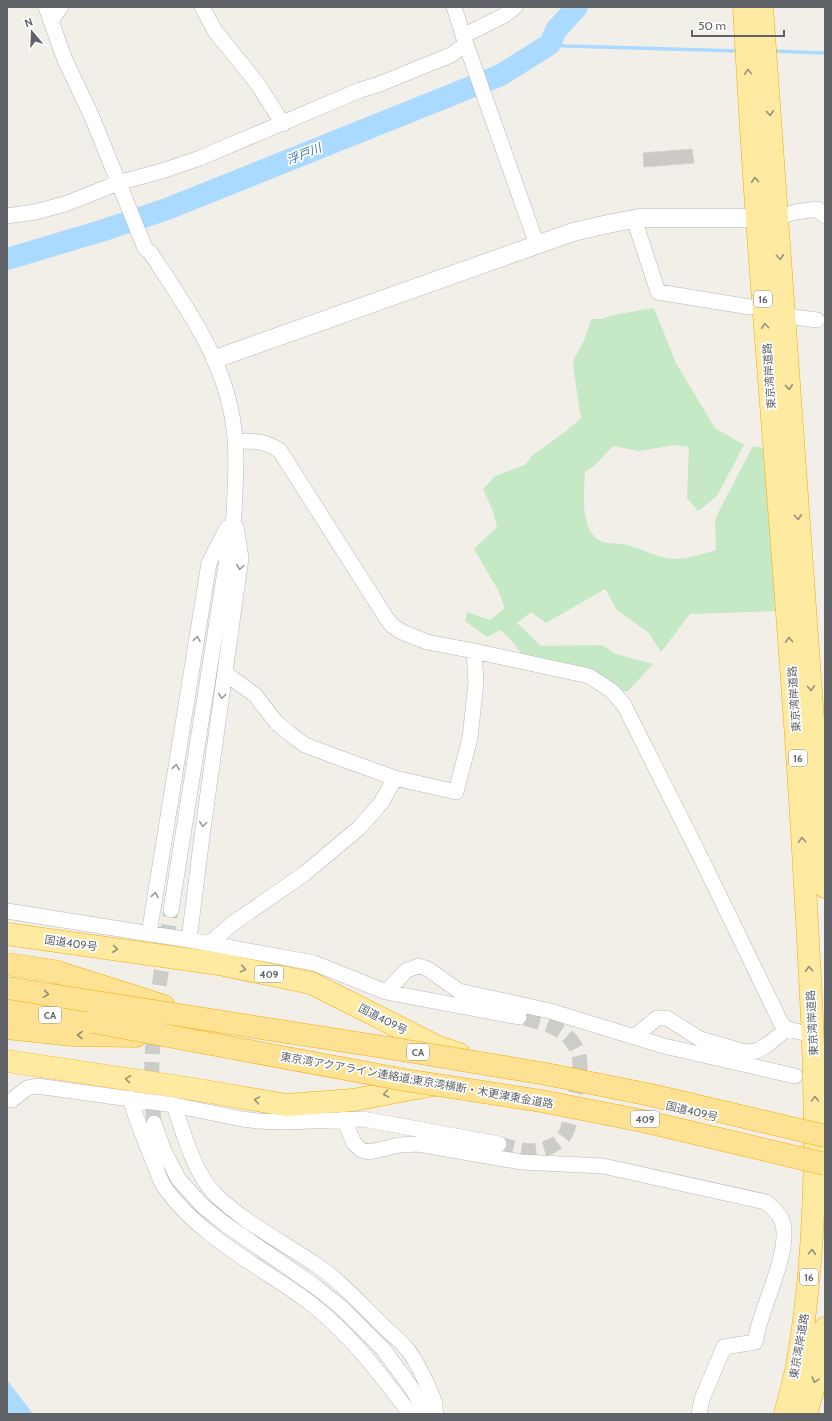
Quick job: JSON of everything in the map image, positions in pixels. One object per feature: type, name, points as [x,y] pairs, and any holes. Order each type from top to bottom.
[{"type":"highway","name":"東京湾岸道路","points":[[744,7],[767,219],[825,887]]},
{"type":"highway","name":"東京湾岸道路","points":[[762,7],[767,219],[815,1073],[822,1148],[813,1230],[809,1287],[796,1369],[785,1414]]},
{"type":"highway","name":"国道409号","points":[[7,934],[219,964],[311,983],[438,1047],[515,1071],[822,1148]]},
{"type":"highway","points":[[7,964],[54,971],[167,1007],[418,1057],[515,1071]]},
{"type":"highway","name":"CA","points":[[7,988],[546,1074],[651,1095],[822,1148]]},
{"type":"highway","name":"東京湾アクアライン連絡道;東京湾横断・木更津東金道路","points":[[7,1008],[405,1080],[541,1101],[643,1121],[822,1148]]},
{"type":"highway","points":[[7,1028],[73,1035],[203,1037],[466,1081]]},
{"type":"highway","name":"国道409号","points":[[7,1061],[286,1105],[353,1100],[443,1083],[466,1081],[822,1148]]},
{"type":"highway","name":"東京湾岸道路","points":[[806,1414],[818,1372],[825,1328]]},
{"type":"street","points":[[61,7],[49,14],[65,60],[92,118],[145,248],[150,252],[196,323],[215,359],[227,394],[234,429],[236,466],[234,515],[171,910]]},
{"type":"street","points":[[202,7],[215,31],[257,83],[283,124]]},
{"type":"street","points":[[454,7],[464,40],[537,245]]},
{"type":"street","points":[[7,216],[35,212],[65,204],[118,182],[165,170],[200,158],[360,90],[377,85],[451,55],[464,40],[515,7]]},
{"type":"street","points":[[215,359],[573,232],[634,219],[767,219],[795,212],[817,210],[825,216]]},
{"type":"street","points":[[634,219],[658,292],[750,307]]},
{"type":"street","points":[[794,317],[817,320]]},
{"type":"street","points":[[235,441],[270,444],[280,451],[393,626],[402,632],[427,642],[589,676],[612,691],[624,705],[703,862],[780,1023],[787,1029],[813,1035]]},
{"type":"street","points":[[189,940],[241,558],[234,515]]},
{"type":"street","points":[[149,934],[209,563],[234,515]]},
{"type":"street","points":[[225,674],[255,695],[276,722],[305,745],[396,778],[456,792],[470,738],[476,682],[474,651]]},
{"type":"street","points":[[209,944],[232,924],[304,874],[359,828],[381,803],[396,778]]},
{"type":"street","points":[[7,911],[189,940],[314,963],[386,992],[519,1017]]},
{"type":"street","points":[[386,992],[407,970],[419,966],[428,969],[459,991],[550,1011],[664,1046],[795,1076]]},
{"type":"street","points":[[634,1037],[657,1018],[667,1018],[700,1039],[745,1052],[758,1051],[787,1029]]},
{"type":"street","points":[[12,1100],[27,1088],[37,1086],[130,1098],[258,1121],[285,1122],[363,1119],[499,1144]]},
{"type":"street","points":[[130,1098],[140,1131],[163,1186],[180,1208],[212,1236],[309,1302],[332,1321],[369,1359],[410,1414]]},
{"type":"street","points":[[174,1105],[186,1141],[208,1185],[214,1192],[252,1224],[319,1267],[354,1297],[407,1349],[422,1375],[435,1404],[436,1414]]},
{"type":"street","points":[[344,1119],[354,1143],[362,1150],[370,1152],[399,1145],[418,1144],[521,1162],[603,1166],[766,1202],[776,1211],[783,1224],[783,1243],[776,1278],[760,1319],[755,1342],[724,1347],[702,1399],[699,1414]]},
{"type":"street","points":[[154,1123],[164,1150],[179,1180],[203,1206],[225,1224],[312,1284],[342,1308],[384,1349],[413,1390],[426,1414]]},
{"type":"green space","points":[[654,308],[676,363],[715,428],[744,445],[717,496],[698,511],[687,498],[689,447],[674,445],[639,451],[613,446],[595,465],[585,472],[584,505],[589,529],[600,541],[633,546],[668,559],[690,557],[716,550],[715,521],[718,513],[753,446],[768,449],[778,611],[690,614],[661,652],[649,633],[617,610],[605,589],[546,623],[531,612],[517,623],[541,646],[602,645],[616,654],[653,664],[628,691],[620,692],[523,656],[512,641],[500,630],[487,637],[465,621],[467,612],[490,620],[505,608],[498,590],[474,549],[497,527],[492,509],[483,489],[495,476],[525,465],[532,456],[565,432],[581,418],[573,366],[574,359],[584,341],[591,319],[602,319],[613,315]]},
{"type":"water","points":[[7,1380],[33,1414],[7,1414]]},
{"type":"building","points":[[692,149],[694,163],[644,167],[643,153]]},
{"type":"waterway","name":"浮戸川","points":[[7,259],[101,231],[167,209],[501,75],[550,44],[556,30],[577,7]]},
{"type":"waterway","points":[[550,44],[566,46],[740,51]]},
{"type":"waterway","points":[[772,51],[825,53]]},
{"type":"tunnel","points":[[154,1123],[152,1070],[155,1016],[171,910]]},
{"type":"tunnel","points":[[499,1144],[520,1150],[535,1151],[547,1148],[563,1138],[570,1120],[580,1070],[578,1052],[570,1039],[558,1029],[519,1017]]}]
